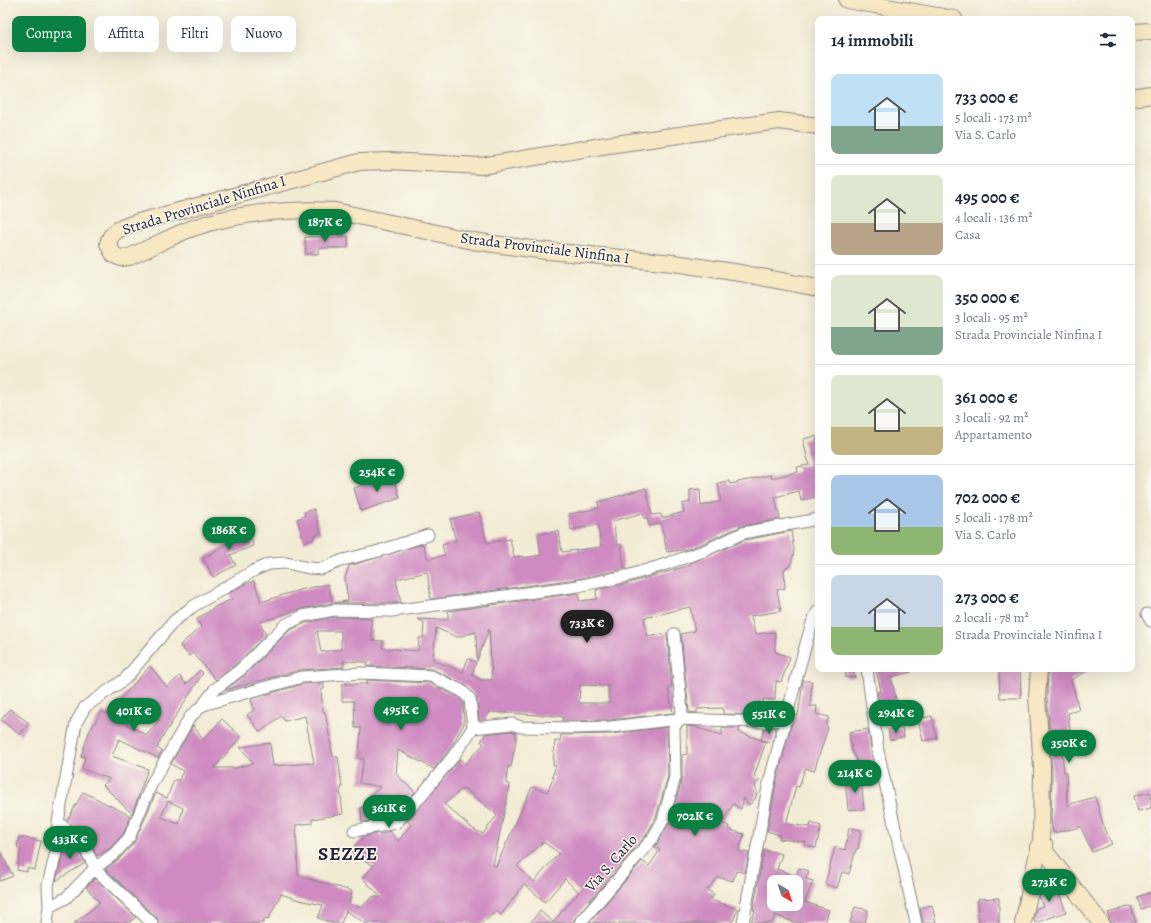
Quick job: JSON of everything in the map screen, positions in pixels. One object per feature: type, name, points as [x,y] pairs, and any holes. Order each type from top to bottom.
[{"type":"street","points":[[847,0],[937,16]]},
{"type":"street","points":[[1135,32],[1151,31]]},
{"type":"street","points":[[1135,97],[1151,94]]},
{"type":"street","name":"Strada Provinciale Ninfina I","points":[[815,126],[779,121],[601,146],[481,166],[389,161],[359,162],[135,223],[123,227],[112,234],[108,244],[114,255],[121,258],[129,257],[188,230],[208,223],[268,212],[313,209],[335,211],[498,245],[674,263],[740,273],[815,287]]},
{"type":"street","points":[[49,907],[66,898],[95,868],[114,854],[129,838],[152,783],[190,716],[204,705],[215,689],[240,670],[285,625],[303,616],[334,610],[392,611],[578,586],[627,576],[704,552],[743,533],[815,520]]},
{"type":"street","points":[[47,923],[49,907],[48,885],[56,852],[58,822],[76,723],[80,712],[125,679],[174,621],[192,607],[255,570],[269,564],[286,563],[321,569],[343,560],[379,551],[428,535]]},
{"type":"street","points":[[743,923],[746,916],[761,822],[810,630],[815,618]]},
{"type":"street","name":"Via S. Carlo","points":[[580,923],[653,838],[663,820],[675,776],[674,728],[682,712],[674,634]]},
{"type":"street","points":[[867,672],[878,751],[916,923]]},
{"type":"street","points":[[1022,923],[1035,861],[1041,848],[1042,768],[1037,697],[1039,672]]},
{"type":"street","points":[[204,705],[302,677],[361,673],[432,676],[462,691],[470,699],[473,728],[424,792],[396,823],[354,831]]},
{"type":"street","points":[[473,728],[512,724],[521,727],[611,727],[678,719],[763,722],[787,719]]},
{"type":"street","points":[[58,822],[82,843],[95,868],[141,915],[152,923]]},
{"type":"street","points":[[1041,848],[1101,923]]},
{"type":"building","points":[[348,236],[348,248],[318,248],[318,254],[306,254],[305,237]]},
{"type":"building","points":[[815,436],[815,497],[801,501],[799,491],[775,497],[780,519],[742,526],[688,549],[667,552],[661,523],[649,526],[647,518],[644,518],[643,513],[613,521],[617,545],[621,544],[624,569],[577,579],[431,599],[427,572],[396,579],[401,603],[333,603],[301,609],[260,622],[266,635],[235,665],[216,680],[193,653],[189,656],[180,645],[201,627],[197,619],[215,607],[232,599],[230,593],[243,585],[254,581],[261,602],[299,590],[328,584],[332,603],[348,601],[345,578],[349,566],[423,544],[428,559],[445,555],[442,545],[456,541],[450,519],[479,512],[487,543],[510,539],[514,557],[524,556],[524,558],[541,555],[538,534],[559,531],[562,552],[601,547],[598,525],[571,530],[569,514],[599,508],[598,502],[646,488],[652,515],[661,514],[662,518],[684,512],[682,504],[690,502],[690,490],[700,489],[701,506],[721,501],[718,483],[729,481],[730,484],[770,475],[771,478],[798,472],[797,467],[809,465],[803,439]]},
{"type":"building","points":[[393,475],[400,498],[361,511],[354,488]]},
{"type":"building","points":[[314,509],[321,533],[313,536],[314,539],[304,542],[297,519],[305,516],[304,512]]},
{"type":"building","points":[[246,520],[253,546],[230,555],[236,565],[213,577],[203,558],[240,537],[236,524]]},
{"type":"building","points":[[791,531],[794,550],[790,566],[784,569],[785,588],[777,590],[781,611],[751,616],[755,634],[775,632],[775,652],[790,657],[781,682],[776,681],[775,700],[763,699],[764,715],[723,714],[723,708],[697,709],[697,713],[689,712],[681,634],[695,631],[690,607],[644,618],[648,637],[667,633],[672,688],[668,688],[673,713],[610,720],[562,721],[563,717],[558,716],[489,712],[485,720],[479,720],[477,698],[465,685],[432,669],[367,666],[368,662],[343,661],[344,667],[300,670],[225,690],[245,675],[289,631],[305,623],[335,617],[371,618],[372,640],[383,641],[382,648],[418,651],[419,638],[423,638],[424,622],[417,619],[448,620],[448,611],[579,593],[579,601],[597,599],[596,590],[629,583],[690,565],[690,563],[745,540]],"holes":[[[436,628],[457,637],[476,632],[477,661],[489,629],[492,680],[481,680],[472,675],[476,662],[468,659],[463,672],[433,660]],[[317,631],[341,631],[341,649],[321,652]],[[580,685],[608,686],[609,703],[579,703]]]},
{"type":"building","points":[[150,666],[167,687],[180,676],[186,684],[200,670],[203,673],[162,738],[157,748],[162,751],[158,758],[119,739],[112,756],[148,769],[132,814],[103,785],[110,779],[82,769],[85,757],[81,756],[89,732],[102,711],[107,714]],"holes":[[[144,700],[157,711],[154,716],[159,720],[147,735],[124,723]]]},
{"type":"building","points":[[845,672],[854,672],[855,677],[846,678]]},
{"type":"building","points":[[877,672],[911,672],[891,677],[898,707],[881,710],[877,692],[881,691]]},
{"type":"building","points":[[999,672],[1020,672],[1021,698],[1000,698]]},
{"type":"building","points":[[1048,672],[1085,672],[1071,680],[1079,710],[1068,713],[1071,740],[1061,741],[1064,772],[1066,772],[1067,805],[1095,797],[1105,831],[1112,844],[1092,852],[1081,827],[1053,833],[1051,820],[1052,773],[1047,697]]},
{"type":"building","points":[[367,680],[429,683],[458,697],[463,702],[464,724],[451,747],[434,769],[398,750],[396,774],[415,792],[390,817],[372,794],[381,787],[359,783],[364,759],[359,759],[361,728],[355,728],[354,701],[342,701],[342,684],[367,684]]},
{"type":"building","points":[[803,681],[812,681],[810,706],[817,706],[816,714],[829,717],[826,725],[828,728],[814,771],[805,768],[799,787],[796,786],[786,824],[810,827],[811,823],[821,826],[816,848],[805,845],[806,842],[779,839],[780,835],[767,831],[777,779],[794,715],[798,716]]},
{"type":"building","points":[[324,683],[324,689],[321,690],[323,712],[325,712],[333,757],[338,757],[342,788],[340,789],[343,814],[312,819],[312,823],[296,825],[298,876],[352,891],[349,904],[361,907],[374,896],[382,898],[362,878],[374,866],[352,853],[356,845],[365,836],[379,833],[380,835],[390,831],[398,841],[411,825],[407,821],[460,759],[465,764],[484,744],[481,742],[485,734],[511,731],[516,733],[511,767],[508,766],[506,783],[510,785],[493,865],[496,866],[532,787],[547,792],[554,777],[552,776],[556,766],[553,765],[555,741],[560,741],[561,735],[612,734],[667,727],[668,776],[656,817],[647,834],[575,918],[573,923],[530,923],[540,911],[553,922],[579,892],[565,879],[545,902],[524,884],[501,915],[497,911],[482,923],[365,923],[346,911],[341,923],[332,923],[318,918],[323,905],[299,900],[281,894],[268,920],[265,918],[263,923],[159,923],[157,918],[105,869],[119,859],[134,843],[156,793],[167,798],[174,780],[179,780],[183,771],[171,764],[193,725],[203,740],[222,719],[241,737],[214,768],[236,768],[253,763],[240,747],[270,743],[273,766],[314,763],[305,716],[285,721],[281,716],[260,732],[247,715],[254,710],[251,699],[303,684]],"holes":[[[464,788],[497,815],[483,834],[472,828],[444,804]],[[168,801],[183,808],[179,824],[161,817]],[[543,842],[559,853],[534,882],[517,866]]]},
{"type":"building","points":[[10,709],[29,723],[20,735],[1,720]]},
{"type":"building","points":[[932,716],[937,738],[923,741],[918,719]]},
{"type":"building","points":[[687,726],[697,727],[722,735],[722,728],[740,728],[739,732],[766,742],[754,776],[760,780],[755,785],[757,793],[755,799],[749,805],[744,798],[741,809],[733,804],[722,823],[729,826],[728,829],[744,834],[739,851],[749,853],[745,873],[736,871],[733,881],[718,877],[707,890],[714,894],[711,900],[738,909],[733,921],[732,920],[730,923],[589,923],[642,861],[649,866],[660,850],[655,847],[670,822],[682,779],[682,755],[687,754]]},
{"type":"building","points":[[776,727],[773,742],[761,740],[764,729]]},
{"type":"building","points":[[902,728],[904,737],[890,740],[888,730]]},
{"type":"building","points":[[868,729],[873,762],[861,769],[852,751],[849,732]]},
{"type":"building","points":[[861,777],[864,809],[848,810],[845,779]]},
{"type":"building","points":[[83,792],[131,816],[123,834],[110,848],[97,856],[87,838],[67,821]]},
{"type":"building","points":[[1151,792],[1151,808],[1138,811],[1134,796]]},
{"type":"building","points":[[371,806],[371,821],[362,822],[361,807]]},
{"type":"building","points":[[849,828],[861,830],[858,849],[856,849],[849,874],[842,872],[837,888],[825,884],[835,847],[845,850]]},
{"type":"building","points":[[19,837],[41,841],[35,870],[27,868],[27,872],[17,870],[21,848],[17,847]]},
{"type":"building","points":[[64,837],[76,847],[85,863],[56,881],[63,854]]},
{"type":"building","points":[[764,850],[782,854],[777,869],[793,875],[767,875],[767,911],[803,911],[803,875],[796,875],[799,868],[809,871],[806,879],[813,881],[805,902],[829,910],[825,923],[796,923],[775,915],[772,923],[751,923],[755,910],[753,910]]},
{"type":"building","points":[[0,851],[13,876],[0,881]]},
{"type":"building","points":[[95,878],[136,917],[128,923],[74,923],[100,903],[86,887]]},
{"type":"building","points":[[1055,882],[1066,912],[1035,923],[1034,919],[1036,909],[1043,906],[1039,896],[1040,887]]},
{"type":"building","points":[[1151,892],[1151,905],[1141,909],[1137,897]]},
{"type":"building","points":[[999,898],[999,923],[979,923],[978,899]]},
{"type":"building","points":[[932,905],[936,923],[923,923],[920,908]]},
{"type":"building","points":[[1131,906],[1136,923],[1111,923],[1108,913]]},
{"type":"building","points":[[855,907],[868,910],[865,923],[850,923]]},
{"type":"district","name":"SEZZE","points":[[348,854]]}]
